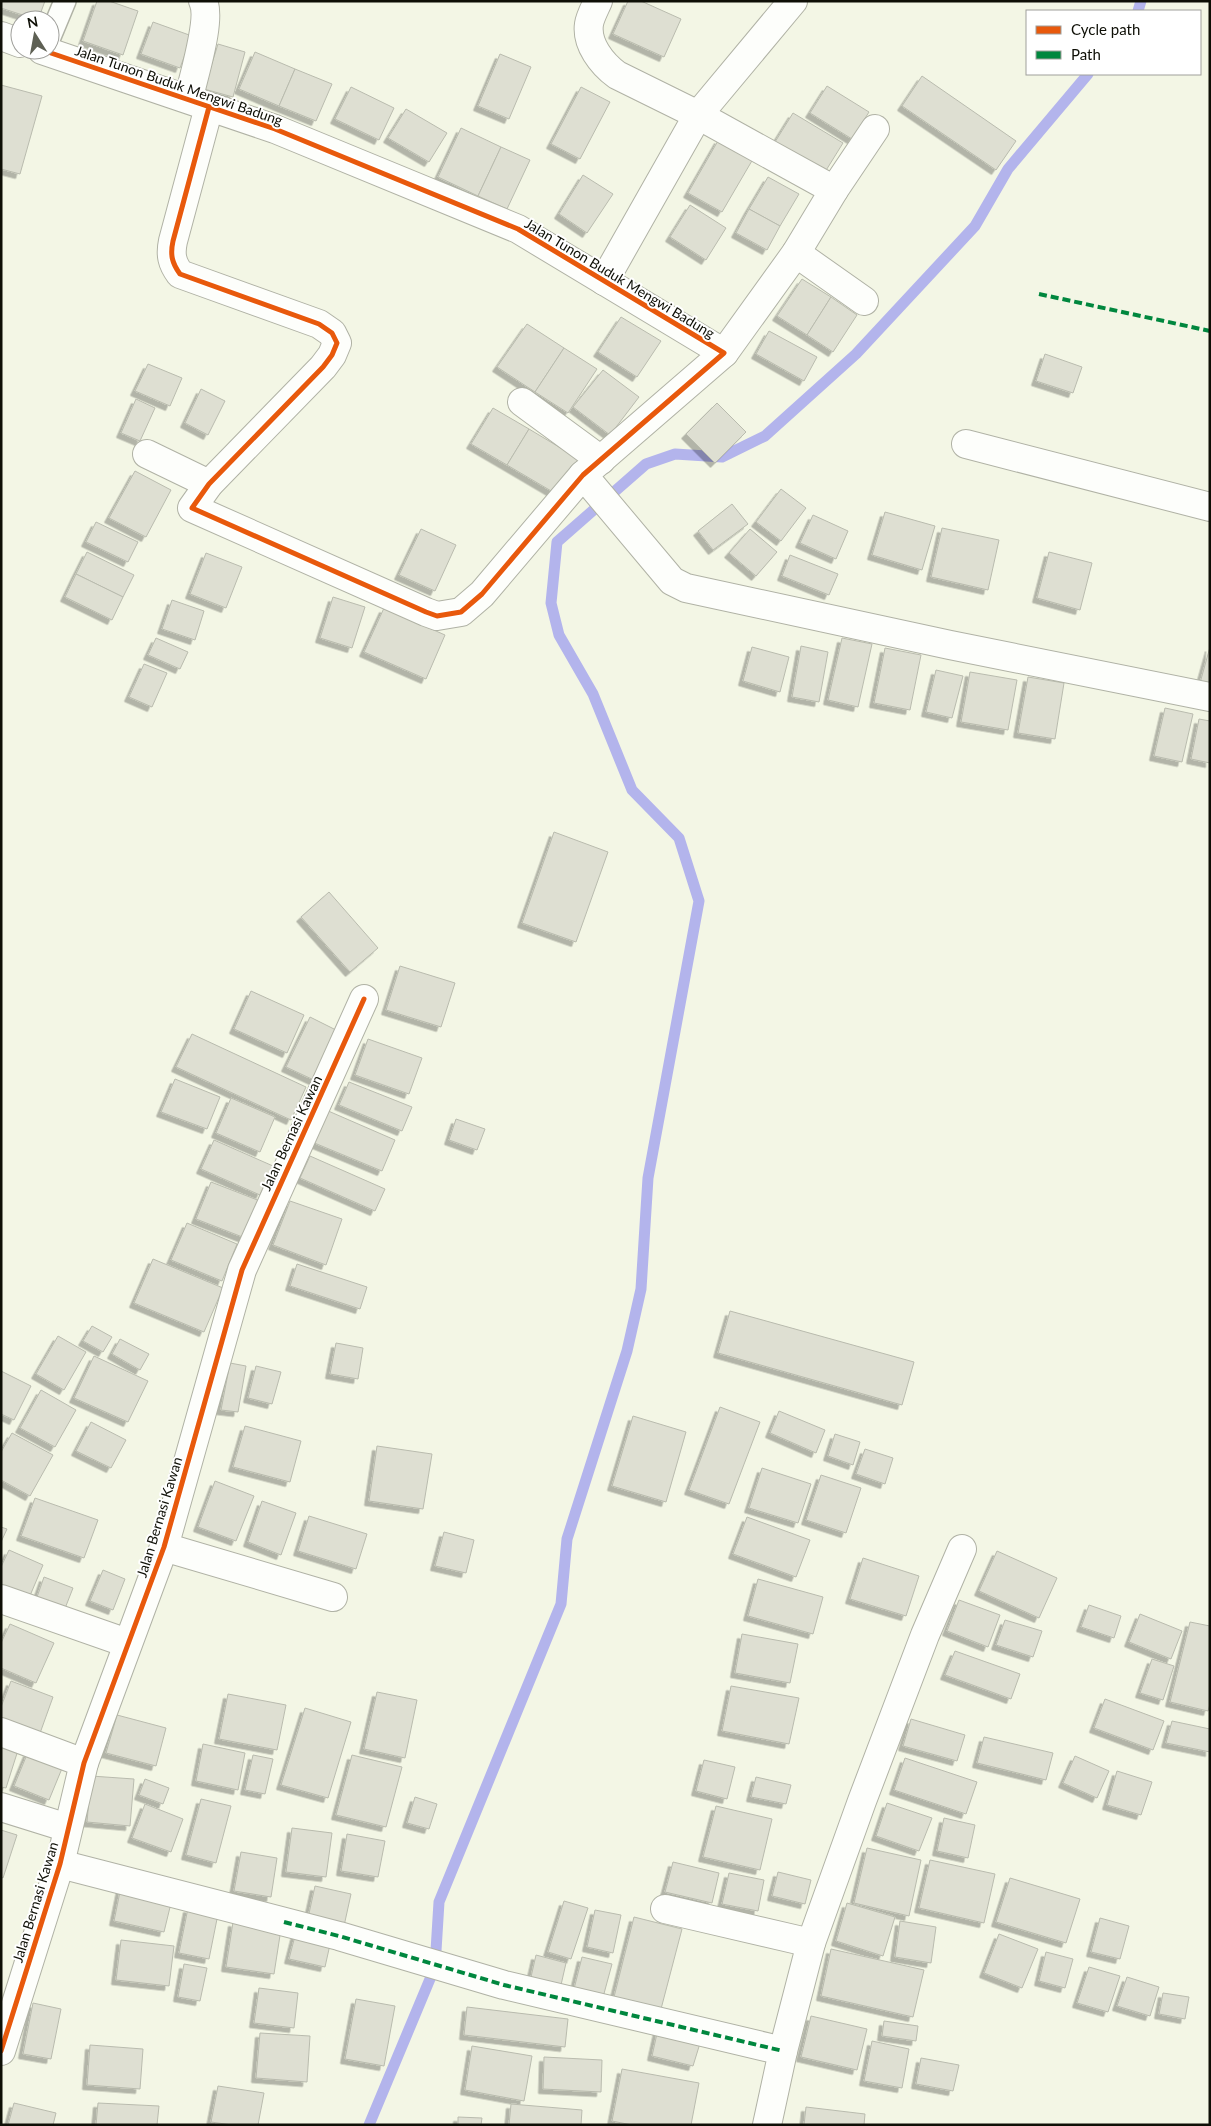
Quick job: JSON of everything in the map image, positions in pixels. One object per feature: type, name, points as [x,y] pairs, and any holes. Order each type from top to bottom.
[{"type":"street","points":[[147,454],[209,484],[323,367],[332,355],[337,343],[332,333],[319,324],[180,274],[174,265],[170,253],[199,103],[206,21],[203,1]]},
{"type":"street","points":[[598,1],[589,24],[591,41],[597,56],[606,68],[698,115],[834,190]]},
{"type":"street","points":[[604,281],[698,115],[793,1]]},
{"type":"street","name":"Jalan Tunon Buduk Mengwi Badung","points":[[60,56],[275,129],[518,229],[724,353],[593,474],[482,594],[461,612],[437,616],[426,612],[192,508],[209,484]]},
{"type":"street","points":[[724,353],[796,252],[834,190],[875,129]]},
{"type":"street","points":[[796,252],[864,301]]},
{"type":"street","points":[[522,402],[593,474],[672,581],[702,592],[1210,697]]},
{"type":"street","points":[[966,444],[1210,507]]},
{"type":"street","name":"Jalan Bernasi Kawan","points":[[1,2051],[60,1864],[84,1763],[164,1547],[242,1270],[364,1000]]},
{"type":"street","points":[[164,1547],[333,1598]]},
{"type":"street","points":[[767,2125],[783,2051],[811,1943],[862,1800],[922,1644],[962,1549]]},
{"type":"street","points":[[1,1599],[127,1643]]},
{"type":"street","points":[[1,1732],[84,1763]]},
{"type":"street","points":[[1,1807],[68,1828]]},
{"type":"street","points":[[60,1864],[339,1936],[504,1985],[783,2051]]},
{"type":"street","points":[[665,1909],[811,1943]]},
{"type":"building","points":[[1,1],[45,1],[42,10],[10,11],[1,8]]},
{"type":"building","points":[[97,1],[109,1],[138,11],[123,55],[83,41]]},
{"type":"building","points":[[628,1],[641,1],[681,19],[664,57],[613,34]]},
{"type":"building","points":[[153,22],[192,36],[180,68],[141,54]]},
{"type":"building","points":[[218,44],[245,52],[233,97],[204,89]]},
{"type":"building","points":[[255,52],[295,69],[279,106],[239,89]]},
{"type":"building","points":[[500,54],[531,67],[509,119],[478,106]]},
{"type":"building","points":[[295,69],[332,84],[316,121],[279,106]]},
{"type":"building","points":[[922,76],[1016,141],[996,170],[902,106]]},
{"type":"building","points":[[1,85],[42,96],[20,174],[1,169]]},
{"type":"building","points":[[827,86],[869,112],[852,139],[810,113]]},
{"type":"building","points":[[351,87],[394,108],[379,140],[335,119]]},
{"type":"building","points":[[581,87],[610,102],[580,159],[551,144]]},
{"type":"building","points":[[406,109],[447,133],[429,162],[388,138]]},
{"type":"building","points":[[793,113],[843,143],[825,172],[775,142]]},
{"type":"building","points":[[461,128],[501,147],[478,196],[438,177]]},
{"type":"building","points":[[719,139],[753,159],[722,212],[688,193]]},
{"type":"building","points":[[501,147],[530,160],[507,209],[478,196]]},
{"type":"building","points":[[583,175],[613,194],[587,233],[559,214]]},
{"type":"building","points":[[768,177],[799,194],[780,226],[749,209]]},
{"type":"building","points":[[690,205],[726,228],[706,260],[670,237]]},
{"type":"building","points":[[749,209],[780,226],[767,250],[736,233]]},
{"type":"building","points":[[802,279],[831,297],[807,335],[777,316]]},
{"type":"building","points":[[831,297],[857,315],[833,352],[807,335]]},
{"type":"building","points":[[621,317],[661,341],[637,377],[598,352]]},
{"type":"building","points":[[527,324],[564,348],[535,392],[497,367]]},
{"type":"building","points":[[769,331],[817,357],[804,381],[756,354]]},
{"type":"building","points":[[564,348],[597,369],[568,413],[535,392]]},
{"type":"building","points":[[1045,354],[1082,367],[1073,393],[1036,381]]},
{"type":"building","points":[[148,364],[182,378],[170,406],[135,391]]},
{"type":"building","points":[[603,370],[639,397],[610,435],[573,407]]},
{"type":"building","points":[[201,389],[225,401],[208,435],[185,423]]},
{"type":"building","points":[[136,399],[155,408],[140,441],[121,433]]},
{"type":"building","points":[[717,403],[746,432],[715,463],[686,434]]},
{"type":"building","points":[[493,408],[529,429],[507,465],[471,444]]},
{"type":"building","points":[[529,429],[579,459],[558,495],[507,465]]},
{"type":"building","points":[[135,471],[171,490],[146,537],[109,518]]},
{"type":"building","points":[[781,489],[806,508],[781,541],[756,522]]},
{"type":"building","points":[[732,504],[748,524],[713,550],[698,531]]},
{"type":"building","points":[[885,512],[935,526],[922,570],[872,555]]},
{"type":"building","points":[[813,515],[848,531],[836,559],[800,543]]},
{"type":"building","points":[[96,522],[138,542],[128,562],[86,542]]},
{"type":"building","points":[[942,528],[999,540],[988,590],[931,577]]},
{"type":"building","points":[[421,529],[456,545],[435,591],[399,575]]},
{"type":"building","points":[[750,529],[777,552],[756,576],[729,553]]},
{"type":"building","points":[[87,552],[134,575],[123,597],[76,574]]},
{"type":"building","points":[[1049,552],[1092,563],[1080,610],[1037,598]]},
{"type":"building","points":[[206,553],[242,567],[226,608],[190,594]]},
{"type":"building","points":[[790,555],[838,574],[829,595],[782,576]]},
{"type":"building","points":[[76,574],[123,597],[112,620],[65,597]]},
{"type":"building","points":[[333,597],[365,607],[352,648],[320,638]]},
{"type":"building","points":[[172,600],[204,611],[195,640],[162,629]]},
{"type":"building","points":[[384,608],[445,635],[426,679],[364,652]]},
{"type":"building","points":[[156,638],[188,652],[180,669],[148,655]]},
{"type":"building","points":[[842,638],[872,644],[858,707],[828,700]]},
{"type":"building","points":[[801,646],[828,652],[819,702],[792,697]]},
{"type":"building","points":[[752,647],[789,657],[780,692],[743,681]]},
{"type":"building","points":[[1210,647],[1210,685],[1200,683]]},
{"type":"building","points":[[885,648],[921,655],[910,710],[874,703]]},
{"type":"building","points":[[144,664],[167,673],[152,707],[129,697]]},
{"type":"building","points":[[936,670],[963,676],[952,718],[926,712]]},
{"type":"building","points":[[970,672],[1017,680],[1008,730],[961,722]]},
{"type":"building","points":[[1028,677],[1064,683],[1055,739],[1018,733]]},
{"type":"building","points":[[1165,708],[1193,714],[1182,762],[1154,756]]},
{"type":"building","points":[[1199,719],[1210,721],[1210,763],[1191,759]]},
{"type":"building","points":[[554,832],[608,852],[576,942],[522,923]]},
{"type":"building","points":[[329,892],[378,948],[350,972],[301,917]]},
{"type":"building","points":[[400,966],[455,983],[441,1027],[386,1010]]},
{"type":"building","points":[[251,991],[304,1015],[287,1053],[234,1029]]},
{"type":"building","points":[[310,1017],[340,1032],[316,1081],[286,1067]]},
{"type":"building","points":[[192,1034],[306,1087],[291,1120],[176,1067]]},
{"type":"building","points":[[368,1039],[422,1058],[409,1094],[355,1075]]},
{"type":"building","points":[[175,1079],[220,1097],[207,1129],[161,1112]]},
{"type":"building","points":[[349,1082],[412,1107],[402,1131],[339,1105]]},
{"type":"building","points":[[231,1098],[275,1117],[260,1152],[216,1133]]},
{"type":"building","points":[[326,1110],[395,1140],[382,1171],[312,1142]]},
{"type":"building","points":[[456,1119],[485,1129],[477,1150],[449,1140]]},
{"type":"building","points":[[214,1140],[273,1166],[260,1195],[201,1169]]},
{"type":"building","points":[[310,1156],[385,1189],[375,1211],[300,1178]]},
{"type":"building","points":[[211,1182],[260,1201],[245,1238],[196,1219]]},
{"type":"building","points":[[290,1201],[342,1219],[326,1265],[273,1245]]},
{"type":"building","points":[[187,1223],[237,1244],[222,1281],[171,1260]]},
{"type":"building","points":[[153,1259],[223,1288],[204,1332],[134,1303]]},
{"type":"building","points":[[297,1264],[367,1287],[360,1309],[290,1286]]},
{"type":"building","points":[[730,1311],[914,1362],[902,1405],[718,1353]]},
{"type":"building","points":[[92,1326],[112,1337],[103,1352],[83,1341]]},
{"type":"building","points":[[58,1336],[86,1352],[64,1390],[36,1374]]},
{"type":"building","points":[[120,1339],[149,1354],[140,1370],[112,1354]]},
{"type":"building","points":[[336,1343],[363,1348],[358,1379],[330,1374]]},
{"type":"building","points":[[94,1356],[148,1381],[128,1422],[74,1398]]},
{"type":"building","points":[[230,1363],[246,1366],[238,1412],[221,1410]]},
{"type":"building","points":[[256,1366],[281,1372],[272,1404],[248,1398]]},
{"type":"building","points":[[1,1371],[31,1386],[14,1420],[1,1414]]},
{"type":"building","points":[[41,1390],[76,1410],[55,1447],[20,1428]]},
{"type":"building","points":[[720,1407],[760,1422],[729,1504],[689,1490]]},
{"type":"building","points":[[779,1411],[825,1430],[816,1453],[770,1433]]},
{"type":"building","points":[[633,1416],[686,1432],[666,1502],[612,1486]]},
{"type":"building","points":[[91,1422],[126,1440],[111,1468],[76,1451]]},
{"type":"building","points":[[245,1426],[301,1441],[290,1482],[233,1467]]},
{"type":"building","points":[[12,1433],[53,1455],[30,1496],[1,1480],[1,1452]]},
{"type":"building","points":[[835,1434],[860,1442],[853,1465],[828,1456]]},
{"type":"building","points":[[377,1446],[432,1454],[423,1509],[369,1501]]},
{"type":"building","points":[[865,1449],[893,1458],[885,1484],[856,1474]]},
{"type":"building","points":[[762,1468],[811,1484],[798,1523],[749,1508]]},
{"type":"building","points":[[821,1475],[861,1488],[846,1533],[806,1520]]},
{"type":"building","points":[[215,1481],[254,1496],[236,1541],[198,1527]]},
{"type":"building","points":[[35,1498],[98,1520],[84,1558],[21,1536]]},
{"type":"building","points":[[262,1501],[296,1513],[281,1555],[248,1542]]},
{"type":"building","points":[[309,1516],[367,1534],[356,1569],[298,1551]]},
{"type":"building","points":[[747,1517],[810,1540],[796,1577],[733,1554]]},
{"type":"building","points":[[1,1527],[7,1529],[1,1542]]},
{"type":"building","points":[[444,1532],[474,1540],[466,1573],[435,1566]]},
{"type":"building","points":[[9,1550],[43,1565],[29,1598],[1,1586],[1,1567]]},
{"type":"building","points":[[997,1551],[1057,1578],[1039,1618],[979,1591]]},
{"type":"building","points":[[863,1558],[919,1576],[906,1616],[850,1599]]},
{"type":"building","points":[[103,1570],[125,1579],[113,1610],[90,1601]]},
{"type":"building","points":[[44,1577],[73,1588],[64,1611],[36,1600]]},
{"type":"building","points":[[758,1579],[823,1597],[813,1634],[748,1616]]},
{"type":"building","points":[[959,1600],[1000,1615],[988,1647],[947,1631]]},
{"type":"building","points":[[1089,1605],[1121,1616],[1114,1638],[1081,1627]]},
{"type":"building","points":[[1140,1614],[1182,1631],[1171,1659],[1129,1642]]},
{"type":"building","points":[[1005,1620],[1042,1631],[1033,1657],[996,1645]]},
{"type":"building","points":[[1190,1622],[1210,1626],[1210,1704],[1208,1711],[1170,1702]]},
{"type":"building","points":[[10,1624],[54,1643],[36,1683],[1,1668],[1,1643]]},
{"type":"building","points":[[742,1634],[798,1644],[790,1683],[735,1673]]},
{"type":"building","points":[[955,1651],[1020,1674],[1011,1699],[945,1675]]},
{"type":"building","points":[[1152,1659],[1174,1666],[1163,1700],[1140,1693]]},
{"type":"building","points":[[11,1681],[53,1697],[39,1736],[1,1723],[1,1707]]},
{"type":"building","points":[[731,1686],[799,1698],[789,1744],[722,1731]]},
{"type":"building","points":[[377,1692],[417,1700],[405,1758],[364,1749]]},
{"type":"building","points":[[228,1694],[286,1705],[277,1750],[219,1739]]},
{"type":"building","points":[[1105,1699],[1164,1721],[1153,1750],[1094,1728]]},
{"type":"building","points":[[305,1708],[351,1722],[328,1798],[281,1785]]},
{"type":"building","points":[[117,1715],[166,1728],[156,1766],[106,1753]]},
{"type":"building","points":[[911,1719],[965,1735],[957,1761],[903,1746]]},
{"type":"building","points":[[1172,1721],[1210,1729],[1210,1752],[1166,1743]]},
{"type":"building","points":[[984,1737],[1053,1753],[1046,1780],[977,1763]]},
{"type":"building","points":[[1,1741],[19,1747],[6,1788],[1,1787]]},
{"type":"building","points":[[203,1744],[245,1753],[238,1790],[196,1781]]},
{"type":"building","points":[[28,1752],[63,1766],[49,1800],[14,1786]]},
{"type":"building","points":[[253,1755],[273,1759],[265,1794],[245,1790]]},
{"type":"building","points":[[352,1755],[402,1767],[386,1827],[336,1815]]},
{"type":"building","points":[[1075,1756],[1109,1771],[1097,1798],[1063,1783]]},
{"type":"building","points":[[905,1758],[977,1782],[966,1814],[894,1790]]},
{"type":"building","points":[[704,1760],[735,1767],[727,1799],[696,1791]]},
{"type":"building","points":[[1117,1771],[1152,1782],[1141,1815],[1107,1805]]},
{"type":"building","points":[[91,1776],[134,1779],[130,1826],[87,1822]]},
{"type":"building","points":[[756,1777],[791,1785],[786,1804],[751,1797]]},
{"type":"building","points":[[145,1779],[169,1788],[163,1804],[139,1795]]},
{"type":"building","points":[[415,1797],[437,1804],[429,1829],[407,1823]]},
{"type":"building","points":[[201,1799],[231,1806],[216,1863],[186,1855]]},
{"type":"building","points":[[887,1803],[932,1818],[919,1851],[876,1836]]},
{"type":"building","points":[[145,1804],[183,1819],[171,1852],[132,1838]]},
{"type":"building","points":[[716,1806],[772,1819],[760,1870],[703,1857]]},
{"type":"building","points":[[944,1818],[975,1825],[968,1858],[937,1851]]},
{"type":"building","points":[[292,1828],[332,1833],[326,1877],[286,1872]]},
{"type":"building","points":[[1,1830],[17,1835],[3,1878],[1,1877]]},
{"type":"building","points":[[347,1834],[385,1841],[378,1877],[341,1871]]},
{"type":"building","points":[[867,1848],[921,1860],[909,1916],[854,1903]]},
{"type":"building","points":[[241,1852],[277,1858],[271,1897],[234,1891]]},
{"type":"building","points":[[930,1860],[995,1874],[984,1923],[919,1908]]},
{"type":"building","points":[[673,1862],[719,1873],[712,1903],[665,1892]]},
{"type":"building","points":[[778,1872],[811,1880],[805,1904],[772,1896]]},
{"type":"building","points":[[729,1873],[764,1880],[758,1911],[722,1904]]},
{"type":"building","points":[[1010,1878],[1080,1899],[1066,1943],[996,1922]]},
{"type":"building","points":[[315,1886],[351,1894],[344,1926],[308,1918]]},
{"type":"building","points":[[121,1887],[172,1899],[164,1932],[114,1921]]},
{"type":"building","points":[[564,1901],[588,1908],[571,1959],[548,1952]]},
{"type":"building","points":[[847,1903],[895,1917],[883,1956],[836,1941]]},
{"type":"building","points":[[188,1908],[218,1914],[209,1959],[179,1953]]},
{"type":"building","points":[[595,1910],[621,1915],[613,1953],[587,1947]]},
{"type":"building","points":[[634,1917],[682,1929],[661,2009],[614,1997]]},
{"type":"building","points":[[1100,1918],[1129,1926],[1120,1959],[1091,1952]]},
{"type":"building","points":[[900,1921],[936,1927],[931,1963],[895,1957]]},
{"type":"building","points":[[233,1922],[281,1929],[274,1974],[226,1967]]},
{"type":"building","points":[[296,1932],[331,1940],[325,1967],[289,1959]]},
{"type":"building","points":[[999,1934],[1038,1949],[1022,1988],[984,1973]]},
{"type":"building","points":[[121,1940],[174,1946],[169,1986],[116,1980]]},
{"type":"building","points":[[831,1949],[924,1970],[913,2017],[821,1996]]},
{"type":"building","points":[[1046,1952],[1073,1959],[1065,1988],[1039,1981]]},
{"type":"building","points":[[536,1955],[566,1963],[561,1985],[531,1977]]},
{"type":"building","points":[[582,1957],[612,1964],[602,2001],[573,1993]]},
{"type":"building","points":[[184,1964],[207,1968],[200,2001],[178,1997]]},
{"type":"building","points":[[1089,1967],[1120,1976],[1108,2012],[1077,2003]]},
{"type":"building","points":[[1127,1977],[1159,1987],[1150,2016],[1117,2006]]},
{"type":"building","points":[[259,1988],[298,1993],[294,2028],[254,2023]]},
{"type":"building","points":[[1163,1993],[1189,1997],[1185,2019],[1159,2014]]},
{"type":"building","points":[[356,1999],[395,2006],[384,2066],[345,2059]]},
{"type":"building","points":[[33,2003],[61,2009],[51,2059],[23,2054]]},
{"type":"building","points":[[467,2007],[568,2019],[565,2047],[464,2035]]},
{"type":"building","points":[[811,2016],[867,2029],[857,2070],[801,2057]]},
{"type":"building","points":[[884,2021],[918,2026],[916,2041],[882,2036]]},
{"type":"building","points":[[658,2029],[701,2040],[693,2066],[652,2056]]},
{"type":"building","points":[[260,2033],[310,2036],[307,2082],[256,2078]]},
{"type":"building","points":[[872,2041],[909,2049],[902,2088],[864,2081]]},
{"type":"building","points":[[90,2045],[143,2049],[140,2089],[87,2085]]},
{"type":"building","points":[[472,2046],[532,2056],[524,2101],[465,2090]]},
{"type":"building","points":[[544,2057],[602,2060],[601,2092],[543,2089]]},
{"type":"building","points":[[921,2058],[959,2065],[953,2091],[916,2084]]},
{"type":"building","points":[[622,2069],[699,2083],[691,2125],[632,2125],[612,2121]]},
{"type":"building","points":[[218,2086],[264,2093],[258,2125],[232,2125],[211,2122]]},
{"type":"building","points":[[14,2103],[56,2113],[53,2125],[8,2125]]},
{"type":"building","points":[[98,2103],[159,2106],[157,2125],[96,2125]]},
{"type":"building","points":[[511,2104],[582,2110],[581,2125],[509,2125]]},
{"type":"building","points":[[806,2107],[865,2114],[864,2125],[804,2125]]},
{"type":"building","points":[[458,2117],[482,2118],[481,2125],[458,2125]]},
{"type":"waterway","points":[[1138,10],[1141,1]]},
{"type":"waterway","points":[[369,2125],[435,1967],[439,1902],[561,1604],[567,1539],[627,1351],[641,1289],[648,1178],[699,901],[679,838],[632,790],[593,694],[559,635],[551,603],[557,542],[646,464],[675,454],[722,457],[765,436],[856,354],[975,226],[1008,169],[1087,75]]},
{"type":"marked path","points":[[1039,294],[1210,331]]},
{"type":"marked path","points":[[284,1922],[339,1936],[504,1985],[783,2051]]},
{"type":"cycle path","points":[[60,56],[275,129],[518,229],[724,353],[583,475],[482,594],[461,612],[437,616],[426,612],[192,508],[209,484],[323,367],[332,355],[337,343],[332,333],[319,324],[180,274],[175,266],[172,259],[173,241],[209,107]]},
{"type":"cycle path","points":[[1,2051],[60,1864],[84,1763],[164,1547],[242,1270],[364,999]]}]
